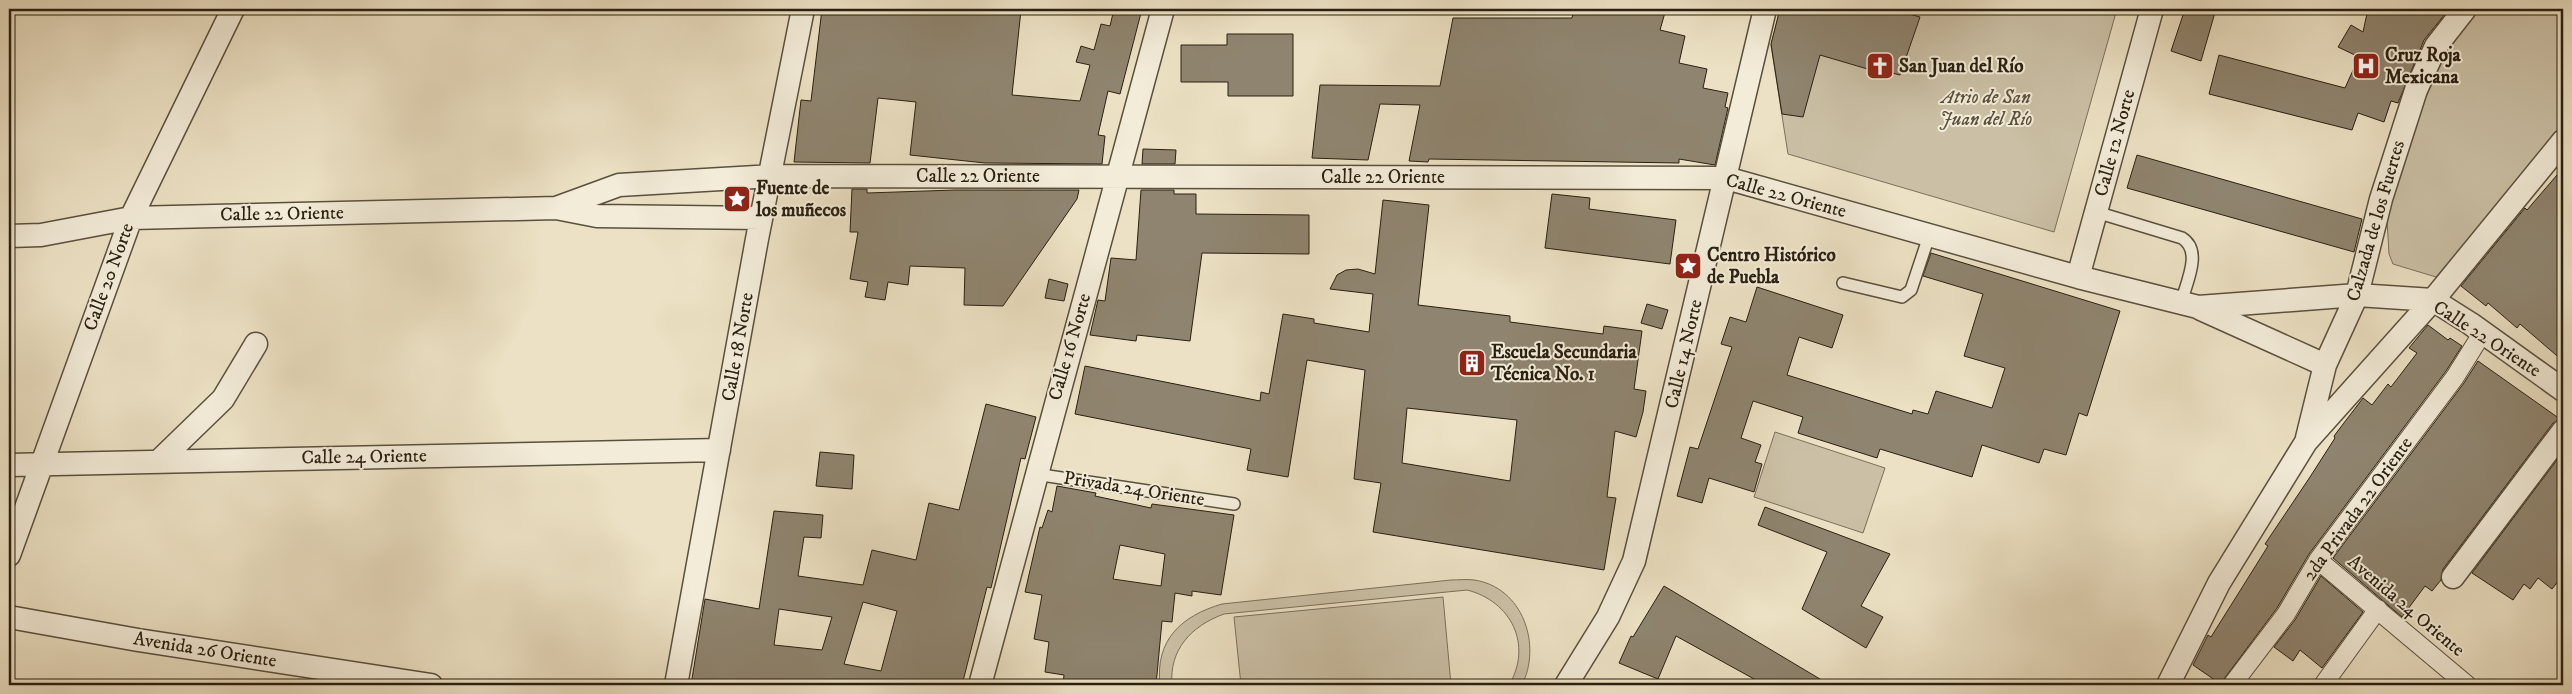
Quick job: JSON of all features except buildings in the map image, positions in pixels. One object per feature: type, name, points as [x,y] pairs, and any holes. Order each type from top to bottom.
[{"type":"street","name":"Calle 20 Norte","points":[[9,555],[131,218],[233,9]]},
{"type":"street","name":"Calle 18 Norte","points":[[676,685],[761,218],[771,176],[803,9]]},
{"type":"street","name":"Calle 16 Norte","points":[[980,685],[1035,474],[1118,176],[1162,9]]},
{"type":"street","name":"Calle 14 Norte","points":[[1573,683],[1608,617],[1634,561],[1765,9]]},
{"type":"street","name":"Calle 12 Norte","points":[[2078,277],[2152,9]]},
{"type":"street","name":"Calzada de los Fuertes","points":[[2306,442],[2325,366],[2357,295],[2381,199],[2416,90],[2436,46],[2465,9]]},
{"type":"street","name":"Calzada de los Fuertes","points":[[2168,685],[2219,583],[2306,442],[2433,300],[2563,141]]},
{"type":"street","name":"Calle 22 Oriente","points":[[556,208],[619,185],[771,176],[1726,178],[2078,277],[2189,305],[2325,366]]},
{"type":"street","name":"Calle 22 Oriente","points":[[9,236],[41,235],[131,218],[556,208],[597,216],[761,218]]},
{"type":"street","name":"Calle 22 Oriente","points":[[2189,305],[2357,295],[2433,300],[2483,332],[2563,390]]},
{"type":"street","name":"2da Privada 22 Oriente","points":[[2232,685],[2286,614],[2318,560],[2455,377],[2483,332]]},
{"type":"street","points":[[159,461],[223,399],[256,344]]},
{"type":"street","points":[[2453,577],[2563,431]]},
{"type":"street","name":"Calle 24 Oriente","points":[[9,465],[719,450]]},
{"type":"street","name":"Avenida 24 Oriente","points":[[2318,560],[2467,685]]},
{"type":"street","points":[[2323,685],[2378,610]]},
{"type":"street","name":"Avenida 26 Oriente","points":[[9,617],[138,640],[431,685]]},
{"type":"lane","points":[[2096,212],[2182,238],[2189,242],[2193,249],[2193,257],[2189,305]]},
{"type":"lane","points":[[1843,283],[1902,297],[1911,290],[1930,236]]},
{"type":"lane","name":"Privada 24 Oriente","points":[[1035,474],[1234,504]]},
{"type":"green space","name":"Atrio de San Juan del Río","points":[[1780,9],[2117,9],[2054,232],[1788,154],[1771,45]]},
{"type":"green space","points":[[2473,9],[2563,9],[2563,128],[2436,277],[2393,264],[2389,254],[2387,220],[2417,110],[2463,21]]},
{"type":"green space","points":[[1775,432],[1885,468],[1863,533],[1754,497]]},
{"type":"green space","points":[[1451,580],[1474,580],[1491,585],[1505,594],[1516,606],[1524,620],[1529,636],[1530,653],[1528,669],[1522,685],[1509,685],[1516,670],[1519,655],[1518,640],[1514,627],[1506,614],[1496,604],[1467,590],[1224,614],[1202,625],[1184,641],[1174,661],[1172,685],[1160,685],[1162,655],[1167,643],[1183,623],[1207,609],[1222,604]]},
{"type":"green space","points":[[1443,597],[1451,685],[1241,685],[1234,617]]},
{"type":"place","name":"San Juan del Río","points":[[1880,66]]},
{"type":"place","name":"Cruz Roja Mexicana","points":[[2366,66]]},
{"type":"place","name":"Fuente de los muñecos","points":[[737,199]]},
{"type":"place","name":"Centro Histórico de Puebla","points":[[1688,266]]},
{"type":"place","name":"Escuela Secundaria Técnica No. 1","points":[[1472,363]]}]
